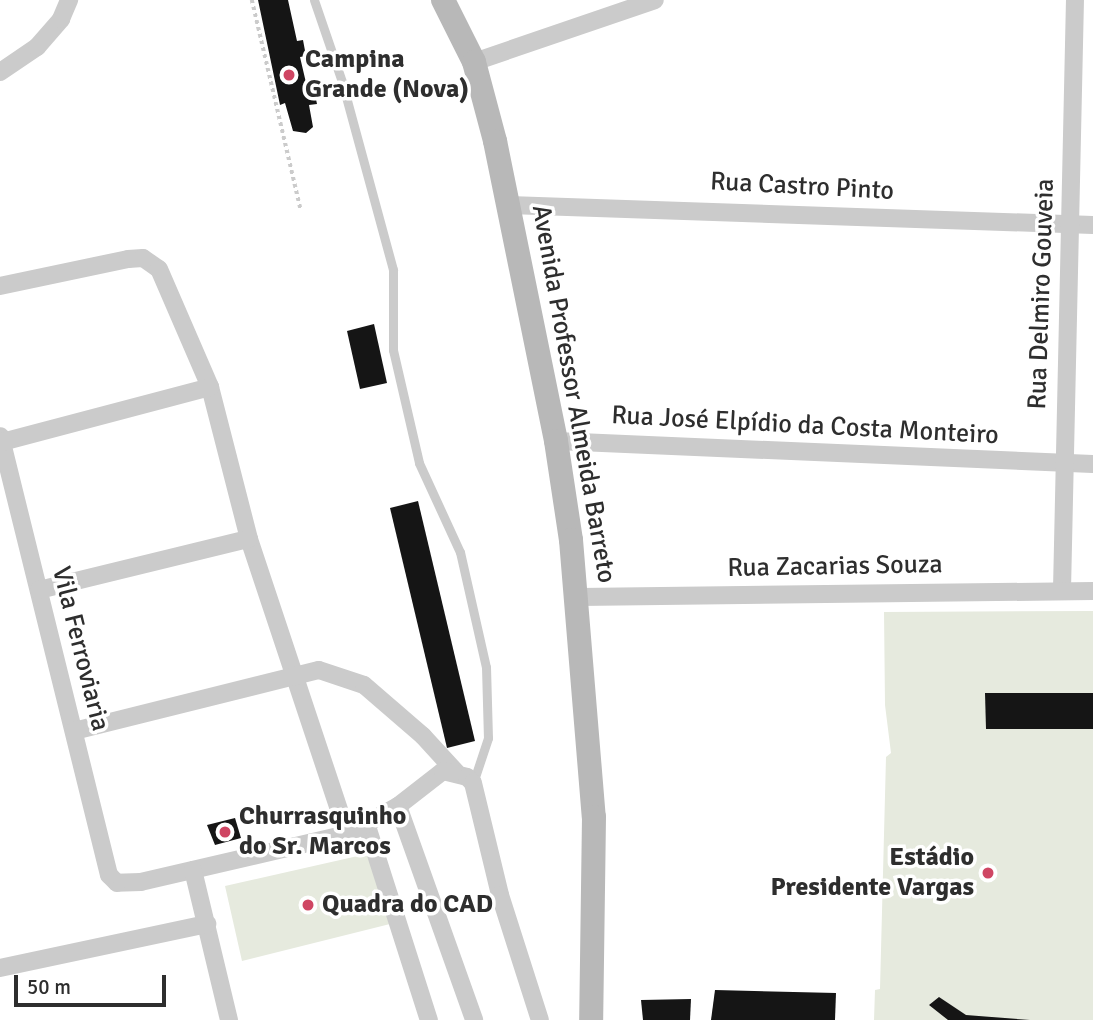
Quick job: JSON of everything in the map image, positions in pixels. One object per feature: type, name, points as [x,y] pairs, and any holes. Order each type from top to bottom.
[{"type":"main road","name":"Avenida Professor Almeida Barreto","points":[[443,0],[474,62],[509,205],[556,441],[579,597],[594,817],[591,1020]]},
{"type":"street","points":[[0,72],[37,47],[61,19],[69,0]]},
{"type":"street","points":[[474,62],[655,0]]},
{"type":"street","name":"Rua Delmiro Gouveia","points":[[1062,590],[1069,224],[1076,85],[1075,0]]},
{"type":"street","name":"Rua Castro Pinto","points":[[509,205],[1093,225]]},
{"type":"street","points":[[0,286],[128,259],[143,258],[156,265],[210,387],[249,539],[347,834]]},
{"type":"street","points":[[1,439],[210,387]]},
{"type":"street","name":"Vila Ferroviaria","points":[[1,439],[109,875],[126,883],[193,870]]},
{"type":"street","name":"Rua José Elpídio da Costa Monteiro","points":[[556,441],[1093,464]]},
{"type":"street","points":[[38,590],[249,539]]},
{"type":"street","name":"Rua Zacarias Souza","points":[[579,597],[1093,591]]},
{"type":"street","points":[[74,731],[295,674],[330,671],[364,685],[415,729],[456,772],[473,783],[500,895],[540,1020]]},
{"type":"street","points":[[229,1020],[193,870],[347,834],[365,820],[398,806],[443,771],[456,772]]},
{"type":"street","points":[[398,806],[474,1020]]},
{"type":"street","points":[[365,820],[429,1020]]},
{"type":"street","points":[[0,968],[207,925]]},
{"type":"lane","points":[[314,0],[342,82],[393,271],[393,349],[419,463],[460,552],[486,667],[488,738],[473,783]]},
{"type":"path","points":[[252,0],[301,210]]},
{"type":"shaded area","name":"Estádio Presidente Vargas","points":[[1093,611],[1093,1020],[874,1020],[875,990],[880,989],[886,757],[891,753],[885,705],[884,612]]},
{"type":"shaded area","name":"Quadra do CAD","points":[[371,853],[394,923],[242,961],[225,886]]},
{"type":"building","name":"Campina Grande (Nova)","points":[[258,0],[288,0],[297,41],[303,40],[306,56],[300,57],[307,87],[313,85],[317,104],[309,105],[313,127],[306,133],[293,131],[285,103],[280,105]]},
{"type":"building","points":[[374,324],[387,383],[360,389],[347,331]]},
{"type":"building","points":[[418,501],[475,741],[447,748],[390,508]]},
{"type":"building","points":[[985,693],[1093,693],[1093,729],[986,729]]},
{"type":"building","name":"Churrasquinho do Sr. Marcos","points":[[235,818],[241,838],[215,845],[207,825]]},
{"type":"building","points":[[715,990],[836,993],[835,1020],[711,1020]]},
{"type":"building","points":[[939,997],[966,1015],[1030,1020],[948,1020],[929,1005]]},
{"type":"building","points":[[691,999],[690,1020],[643,1020],[641,1000]]},
{"type":"place","name":"Campina Grande (Nova)","points":[[289,75]]},
{"type":"place","name":"Churrasquinho do Sr. Marcos","points":[[225,832]]},
{"type":"place","name":"Estádio Presidente Vargas","points":[[988,873]]},
{"type":"place","name":"Quadra do CAD","points":[[308,905]]}]
